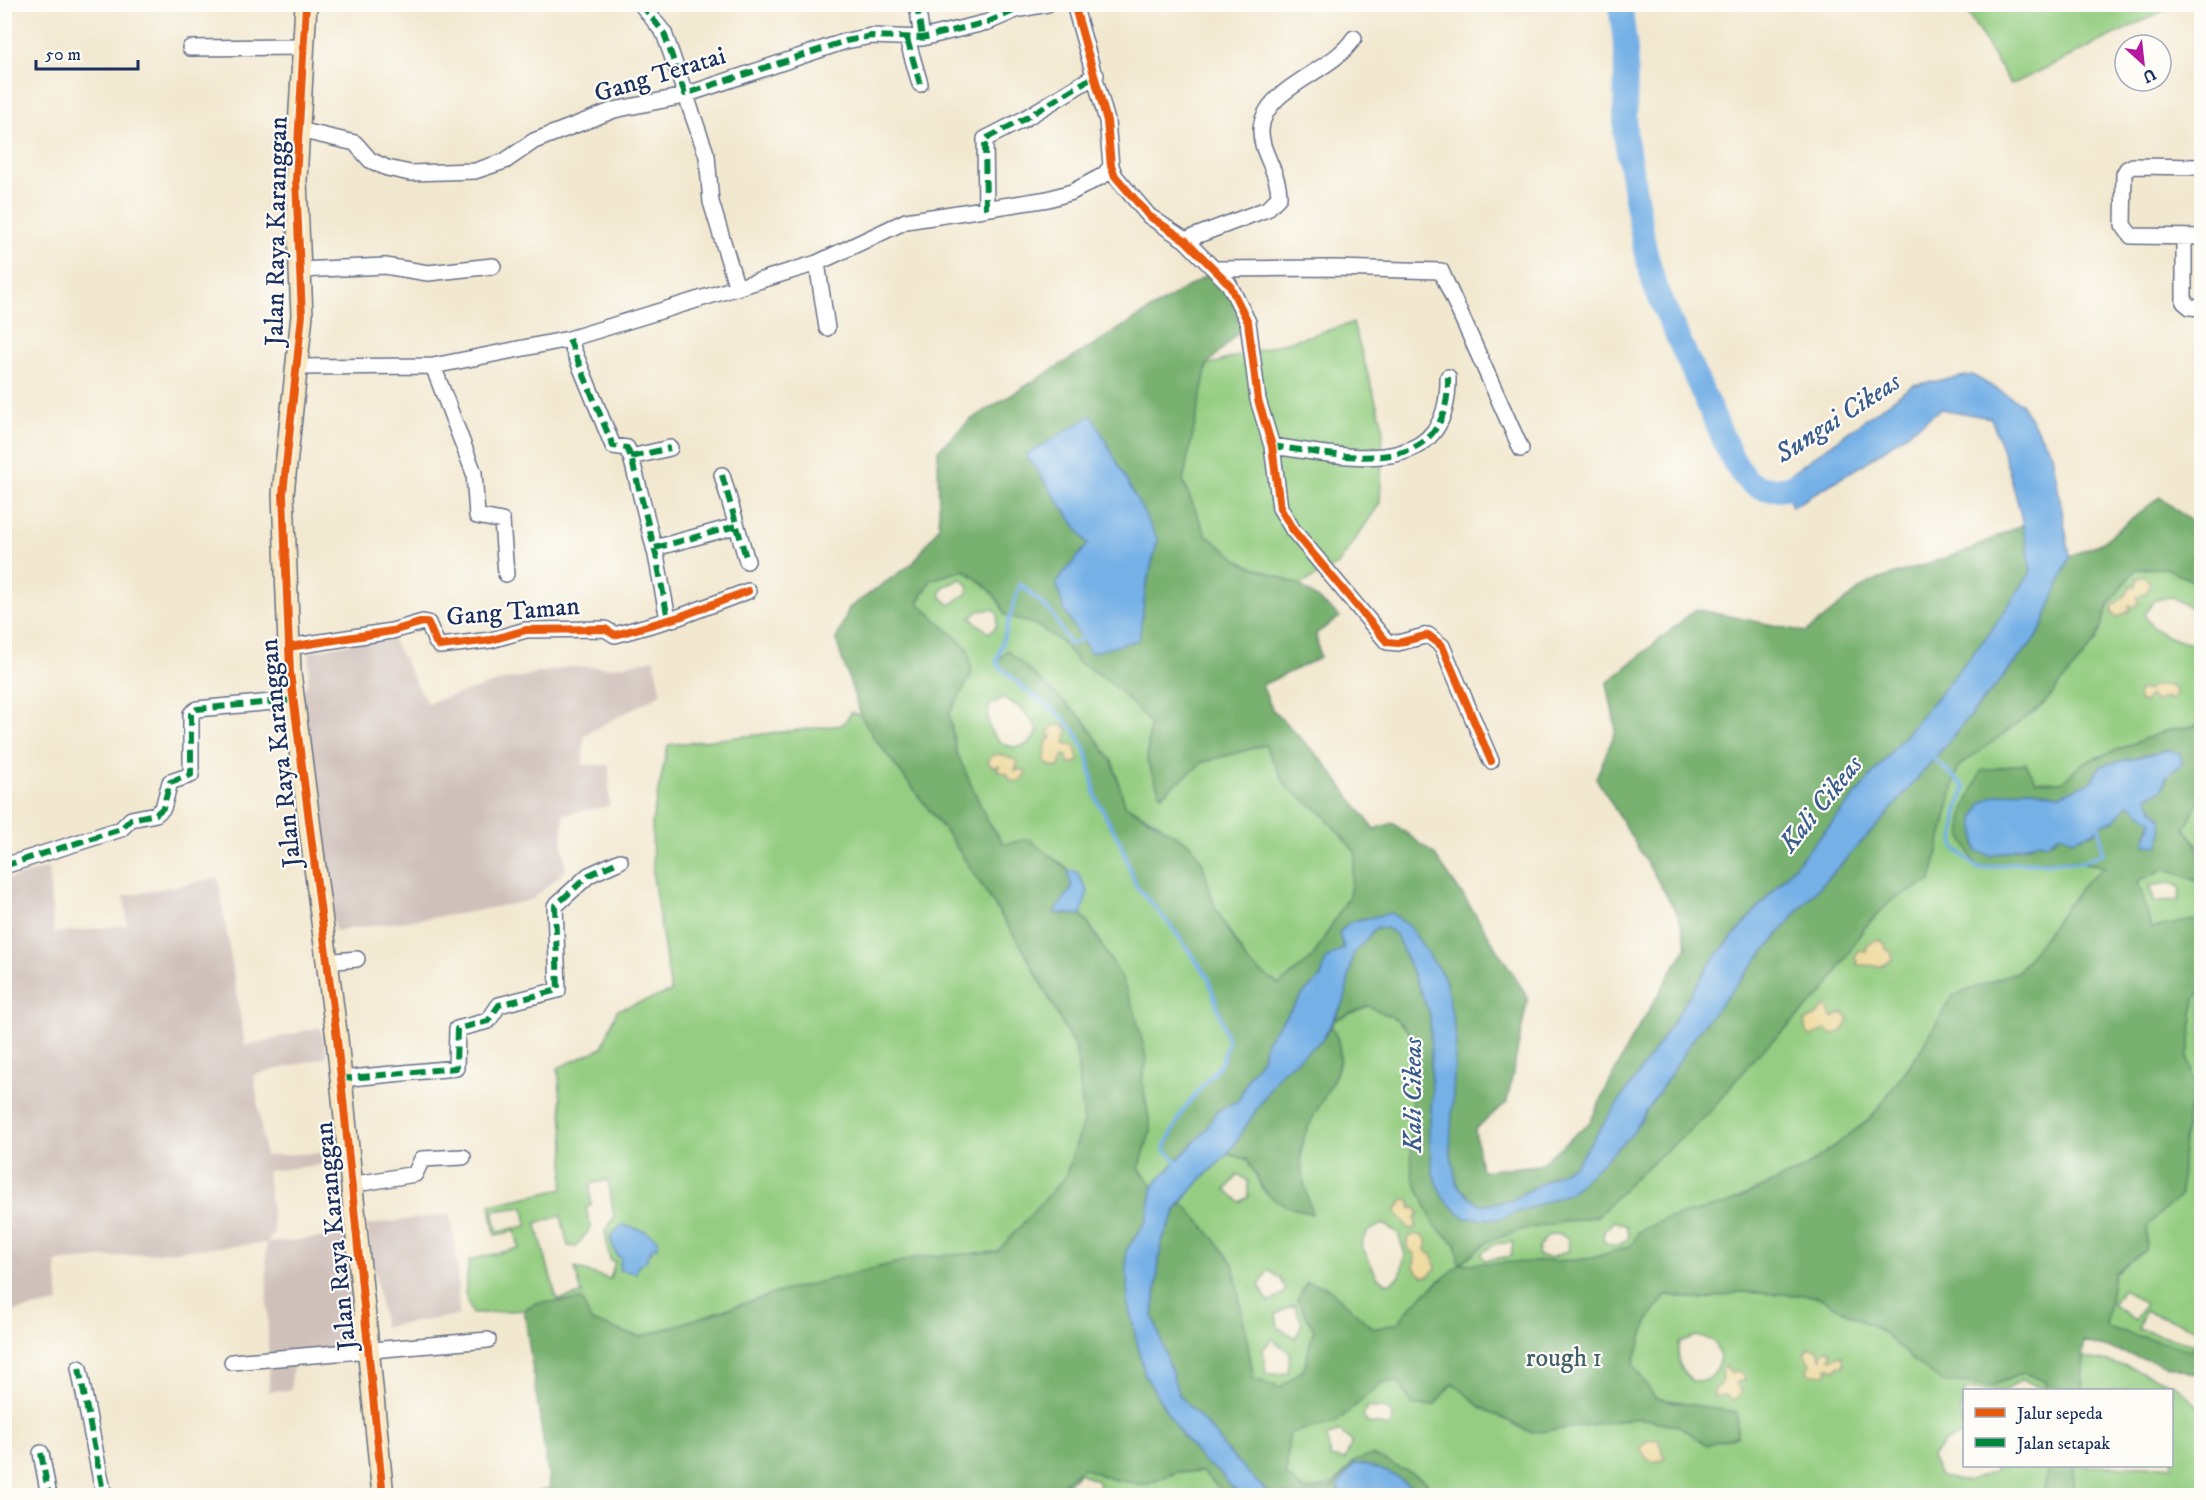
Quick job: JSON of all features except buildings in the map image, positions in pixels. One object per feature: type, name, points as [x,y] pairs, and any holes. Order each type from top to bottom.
[{"type":"street","name":"Jalan Raya Karanggan","points":[[306,4],[296,198],[302,315],[283,494],[289,648],[340,1079],[383,1496]]},
{"type":"street","points":[[641,4],[664,33],[686,94],[706,156],[711,202],[737,288]]},
{"type":"street","points":[[917,4],[915,38],[920,84]]},
{"type":"street","name":"Gang Teratai","points":[[299,130],[355,143],[370,160],[387,168],[410,173],[446,174],[475,171],[505,161],[534,141],[614,110],[662,102],[846,41],[871,36],[915,38],[988,22],[1016,10],[1047,4]]},
{"type":"street","points":[[1074,4],[1096,75],[1107,122],[1111,166],[1122,185],[1149,216],[1185,240],[1217,269],[1229,284],[1248,322],[1258,400],[1272,446],[1280,508],[1293,530],[1387,642],[1398,643],[1428,635],[1442,646],[1491,761]]},
{"type":"street","points":[[1185,240],[1267,209],[1280,197],[1279,181],[1261,132],[1264,114],[1289,87],[1345,52],[1354,38]]},
{"type":"street","points":[[190,48],[303,47]]},
{"type":"street","points":[[986,209],[985,139],[1024,119],[1096,75]]},
{"type":"street","points":[[295,367],[434,366],[569,339],[817,263],[906,221],[1048,199],[1072,192],[1104,174],[1111,166]]},
{"type":"street","points":[[2202,167],[2133,166],[2124,174],[2123,225],[2131,236],[2202,237]]},
{"type":"street","points":[[2184,237],[2184,302],[2190,308],[2202,308]]},
{"type":"street","points":[[817,263],[827,328]]},
{"type":"street","points":[[299,270],[385,266],[428,273],[493,266]]},
{"type":"street","points":[[1217,269],[1334,268],[1441,271],[1521,449]]},
{"type":"street","points":[[569,339],[613,446],[626,448],[631,457],[655,548],[668,619]]},
{"type":"street","points":[[434,366],[474,473],[477,516],[502,521],[506,574]]},
{"type":"street","points":[[1272,446],[1372,458],[1405,453],[1429,437],[1441,420],[1448,401],[1448,377]]},
{"type":"street","points":[[631,457],[670,448]]},
{"type":"street","points":[[722,475],[747,561]]},
{"type":"street","points":[[655,548],[736,526]]},
{"type":"street","name":"Gang Taman","points":[[289,648],[392,631],[423,622],[428,623],[436,642],[446,646],[492,640],[534,630],[605,629],[615,634],[668,619],[748,591]]},
{"type":"street","points":[[4,866],[121,829],[131,819],[156,814],[163,808],[170,782],[191,775],[191,714],[197,709],[294,700]]},
{"type":"street","points":[[340,1079],[456,1068],[457,1029],[488,1021],[499,1005],[558,990],[555,906],[589,875],[620,861]]},
{"type":"street","points":[[326,962],[357,959]]},
{"type":"street","points":[[351,1185],[415,1174],[422,1159],[463,1157]]},
{"type":"street","points":[[232,1362],[488,1340]]},
{"type":"street","points":[[79,1368],[104,1496]]},
{"type":"street","points":[[41,1453],[49,1496]]},
{"type":"shaded area","points":[[390,635],[427,703],[505,680],[569,667],[614,667],[654,659],[661,694],[584,735],[583,765],[609,765],[609,806],[564,814],[562,840],[566,870],[532,900],[465,913],[335,931],[317,821],[302,694],[308,681],[310,652]]},
{"type":"shaded area","points":[[48,868],[54,933],[127,925],[124,896],[218,878],[245,1046],[320,1027],[327,1057],[254,1075],[265,1156],[335,1152],[337,1158],[337,1163],[267,1171],[274,1232],[267,1243],[347,1235],[354,1295],[356,1349],[293,1357],[291,1390],[269,1391],[266,1243],[56,1262],[59,1303],[5,1313],[5,880]]},
{"type":"shaded area","points":[[450,1214],[456,1250],[459,1315],[384,1327],[367,1225]]},
{"type":"green space","points":[[1963,5],[2175,5],[2118,33],[2113,33],[2113,35],[2011,85]]},
{"type":"green space","points":[[1217,269],[1248,322],[1207,365],[1183,481],[1206,535],[1243,563],[1300,585],[1340,617],[1316,634],[1320,658],[1262,685],[1272,709],[1323,761],[1374,829],[1393,823],[1434,854],[1528,998],[1507,1102],[1475,1129],[1481,1171],[1539,1165],[1590,1122],[1628,1045],[1687,946],[1679,916],[1596,778],[1616,730],[1607,683],[1696,609],[1806,632],[1868,583],[1966,551],[2024,524],[2031,572],[1989,634],[1849,803],[1712,961],[1656,1048],[1576,1164],[1510,1201],[1479,1205],[1457,1185],[1450,1150],[1449,1004],[1445,979],[1409,926],[1380,919],[1356,920],[1339,932],[1344,948],[1326,959],[1321,977],[1306,991],[1266,1041],[1262,1059],[1249,1076],[1239,1100],[1217,1111],[1206,1130],[1176,1161],[1164,1149],[1183,1110],[1222,1062],[1228,1041],[1208,977],[1171,926],[1136,886],[1121,844],[1096,798],[1087,753],[1074,730],[1059,714],[1027,691],[996,663],[1007,650],[1083,719],[1113,763],[1125,805],[1189,843],[1202,862],[1215,908],[1248,963],[1279,985],[1312,958],[1349,897],[1356,853],[1323,814],[1287,787],[1265,745],[1203,762],[1161,795],[1147,761],[1150,723],[1121,692],[1102,676],[1078,662],[1062,642],[1036,625],[1005,615],[994,594],[964,570],[931,580],[918,603],[968,649],[972,674],[949,714],[956,751],[988,822],[1004,844],[1029,839],[1068,870],[1072,888],[1055,913],[1081,915],[1086,920],[1120,975],[1135,1012],[1147,1060],[1142,1081],[1151,1130],[1139,1168],[1153,1186],[1147,1220],[1126,1251],[1128,1304],[1145,1375],[1178,1430],[1203,1461],[1220,1473],[1239,1495],[1227,1495],[1202,1472],[1177,1472],[1145,1485],[1112,1479],[1083,1468],[1066,1481],[1065,1495],[529,1495],[550,1488],[524,1310],[535,1303],[582,1300],[591,1321],[640,1337],[780,1292],[919,1257],[997,1252],[1065,1177],[1084,1122],[1076,1049],[1023,949],[952,840],[873,736],[861,716],[836,640],[849,608],[914,562],[939,527],[938,450],[970,420]],"holes":[[[1027,455],[1158,540],[1146,586],[1088,544]]]},
{"type":"green space","points":[[1353,323],[1383,426],[1380,503],[1338,565],[1300,585],[1243,563],[1206,535],[1183,481],[1207,365]]},
{"type":"green space","name":"rough 1","points":[[2160,497],[2201,529],[2201,585],[2166,568],[2136,569],[2109,603],[2096,641],[2044,704],[1958,767],[1931,881],[1893,899],[1864,928],[1824,992],[1755,1057],[1706,1116],[1630,1182],[1598,1216],[1524,1229],[1489,1241],[1460,1264],[1592,1258],[1631,1246],[1638,1232],[1665,1219],[1724,1205],[1805,1168],[1871,1118],[1918,1054],[1953,996],[2019,971],[2085,882],[2105,867],[2075,861],[2059,861],[1979,869],[1964,842],[1962,820],[1981,771],[2026,763],[2036,781],[2062,782],[2083,763],[2165,731],[2195,726],[2201,722],[2201,796],[2185,828],[2194,840],[2201,859],[2197,881],[2166,868],[2138,881],[2151,928],[2201,919],[2201,991],[2195,999],[2188,1057],[2196,1087],[2187,1118],[2182,1157],[2181,1195],[2148,1225],[2145,1250],[2114,1273],[2106,1327],[2190,1350],[2201,1340],[2201,1367],[2195,1374],[2083,1341],[2082,1389],[2047,1389],[2046,1382],[2024,1373],[1991,1386],[1943,1382],[1913,1361],[1886,1334],[1817,1296],[1740,1292],[1703,1300],[1666,1295],[1647,1322],[1633,1365],[1655,1398],[1737,1413],[1737,1436],[1707,1445],[1679,1426],[1639,1418],[1532,1433],[1481,1407],[1453,1383],[1435,1405],[1413,1406],[1399,1382],[1383,1382],[1335,1423],[1289,1433],[1286,1475],[1304,1490],[1329,1488],[1336,1484],[1353,1462],[1372,1455],[1418,1476],[1440,1495],[1418,1495],[1410,1485],[1338,1486],[1340,1495],[1270,1495],[1224,1448],[1216,1435],[1179,1395],[1153,1316],[1161,1243],[1179,1206],[1185,1205],[1233,1264],[1254,1379],[1280,1388],[1304,1369],[1314,1329],[1297,1300],[1307,1282],[1326,1287],[1374,1329],[1398,1323],[1412,1305],[1459,1265],[1456,1244],[1434,1225],[1412,1175],[1410,1119],[1414,1078],[1412,1035],[1396,1019],[1368,1006],[1335,1020],[1345,999],[1353,954],[1377,927],[1386,928],[1396,934],[1430,1014],[1432,1098],[1429,1133],[1433,1173],[1499,1219],[1632,1134],[1699,1030],[1801,907],[1884,818],[2039,634],[2070,556],[2101,543]],"holes":[[[2168,750],[2169,774],[2162,790],[2147,796],[2153,809],[2162,818],[2146,836],[2152,821],[2129,803],[2115,820],[2099,825],[2095,833],[2072,840],[2061,834],[2053,842],[2038,842],[2022,849],[1976,851],[1975,841],[1993,796],[2027,789],[2059,795],[2091,782],[2101,766]]]},
{"type":"green space","points":[[2166,568],[2201,585],[2201,614],[2172,597],[2155,600],[2144,614],[2153,627],[2167,636],[2191,642],[2201,641],[2201,722],[2195,726],[2165,731],[2083,763],[2062,782],[2036,781],[1979,869],[2042,862],[2106,867],[2085,882],[2019,971],[1953,996],[1918,1054],[1871,1118],[1805,1168],[1724,1205],[1665,1219],[1631,1246],[1592,1258],[1442,1278],[1412,1305],[1398,1323],[1374,1329],[1326,1287],[1307,1282],[1297,1300],[1314,1329],[1304,1369],[1280,1388],[1254,1379],[1233,1264],[1185,1205],[1179,1206],[1201,1179],[1228,1154],[1247,1159],[1265,1193],[1312,1214],[1303,1178],[1301,1160],[1303,1141],[1308,1126],[1337,1071],[1340,1057],[1338,1042],[1331,1026],[1335,1020],[1368,1006],[1396,1019],[1412,1035],[1414,1078],[1410,1119],[1434,1225],[1456,1244],[1460,1264],[1489,1241],[1524,1229],[1598,1216],[1630,1182],[1706,1116],[1755,1057],[1824,992],[1864,928],[1893,899],[1931,881],[1958,767],[2044,704],[2096,641],[2109,604],[2136,569]],"holes":[[[1238,1174],[1248,1181],[1248,1197],[1240,1202],[1226,1190]],[[1614,1221],[1627,1226],[1628,1239],[1619,1245],[1610,1245],[1603,1241],[1604,1231]],[[1383,1224],[1398,1233],[1405,1255],[1400,1276],[1388,1284],[1377,1277],[1361,1244],[1368,1231]],[[1560,1234],[1568,1238],[1569,1250],[1551,1258],[1538,1256],[1539,1247],[1547,1236]],[[1513,1242],[1511,1256],[1485,1260],[1481,1254],[1494,1244]],[[1268,1270],[1281,1279],[1286,1291],[1269,1303],[1259,1286]],[[1294,1305],[1302,1323],[1296,1338],[1278,1327],[1276,1314]],[[1272,1339],[1290,1353],[1288,1373],[1266,1374],[1263,1349]]]},
{"type":"green space","points":[[964,570],[993,594],[1005,615],[1036,625],[1062,642],[1078,662],[1102,676],[1121,692],[1150,723],[1147,761],[1161,795],[1203,762],[1265,745],[1287,787],[1323,814],[1356,853],[1349,896],[1312,958],[1279,985],[1248,964],[1215,908],[1202,862],[1157,822],[1125,805],[1113,763],[1083,719],[1007,651],[997,664],[1027,691],[1059,714],[1074,730],[1087,753],[1096,798],[1121,844],[1136,886],[1171,926],[1208,977],[1228,1041],[1222,1062],[1164,1148],[1176,1161],[1153,1186],[1139,1168],[1151,1130],[1142,1080],[1147,1059],[1098,937],[1082,915],[1054,913],[1068,869],[1054,859],[1004,844],[988,822],[956,751],[949,714],[971,674],[968,649],[918,603],[931,580]],"holes":[[[961,579],[969,586],[967,593],[950,605],[940,596],[943,587]],[[993,609],[998,614],[996,627],[989,633],[971,618],[978,611]],[[1002,698],[1018,707],[1038,730],[1034,738],[1028,743],[1013,747],[999,741],[989,726],[989,706]]]},
{"type":"green space","points":[[852,712],[861,716],[873,736],[952,840],[1023,949],[1076,1050],[1084,1122],[1065,1177],[997,1252],[919,1257],[780,1292],[640,1337],[535,1303],[524,1310],[472,1314],[465,1294],[469,1260],[519,1248],[515,1231],[495,1235],[490,1205],[563,1189],[565,1145],[558,1068],[602,1048],[617,1010],[671,992],[653,877],[652,821],[668,745],[842,725]],"holes":[[[608,1180],[614,1217],[605,1232],[610,1260],[615,1262],[610,1279],[575,1268],[582,1294],[557,1300],[536,1223],[561,1216],[568,1246],[576,1247],[591,1227],[586,1208],[591,1205],[590,1184]],[[524,1207],[527,1226],[497,1231],[493,1211]],[[641,1232],[648,1235],[637,1267],[620,1270],[621,1257],[617,1256],[610,1237]]]},
{"type":"green space","points":[[2201,796],[2201,849],[2185,828]]},
{"type":"green space","points":[[2166,868],[2196,881],[2201,873],[2201,919],[2151,929],[2138,881]],"holes":[[[2170,883],[2180,887],[2179,901],[2155,902],[2149,886]]]},
{"type":"green space","points":[[2201,991],[2201,1340],[2190,1350],[2106,1327],[2114,1273],[2145,1250],[2147,1225],[2181,1195],[2182,1157],[2187,1118],[2196,1087],[2188,1057],[2195,999]],"holes":[[[2123,1289],[2145,1304],[2135,1320],[2112,1304]],[[2145,1311],[2200,1330],[2194,1344],[2138,1329]]]},
{"type":"green space","points":[[1331,1026],[1338,1040],[1340,1055],[1337,1069],[1304,1137],[1301,1156],[1302,1176],[1312,1214],[1286,1206],[1271,1197],[1265,1191],[1247,1159],[1228,1154],[1280,1073],[1322,1040]]},
{"type":"green space","points":[[1740,1292],[1817,1296],[1886,1334],[1913,1361],[1991,1386],[2024,1373],[2046,1382],[2047,1389],[2022,1380],[2007,1389],[1963,1389],[1960,1415],[1963,1419],[1963,1436],[1961,1435],[1946,1441],[1931,1457],[1940,1477],[1969,1481],[1994,1472],[1996,1467],[2048,1467],[2043,1495],[1440,1495],[1418,1476],[1353,1462],[1342,1476],[1321,1488],[1304,1490],[1286,1475],[1289,1433],[1335,1423],[1383,1382],[1399,1382],[1414,1406],[1435,1405],[1453,1383],[1481,1407],[1532,1433],[1639,1418],[1679,1426],[1707,1445],[1683,1402],[1655,1398],[1633,1365],[1647,1322],[1666,1294],[1703,1300]],"holes":[[[1696,1336],[1714,1341],[1720,1358],[1714,1374],[1707,1380],[1692,1381],[1684,1372],[1678,1359],[1680,1342]],[[1367,1407],[1386,1409],[1393,1416],[1390,1427],[1368,1423],[1363,1416]],[[1340,1431],[1352,1442],[1345,1460],[1330,1457],[1327,1437]]]},
{"type":"green space","points":[[2084,1357],[2127,1366],[2176,1385],[2201,1409],[2201,1495],[2072,1496],[2075,1467],[2173,1467],[2173,1389],[2082,1389]]},
{"type":"green space","points":[[2048,1467],[2075,1467],[2072,1495],[2043,1495]]},
{"type":"green space","points":[[1083,1468],[1112,1479],[1145,1485],[1177,1472],[1202,1472],[1227,1495],[1093,1495],[1100,1487],[1097,1481],[1079,1473],[1068,1484],[1075,1495],[1065,1495],[1066,1481]]},
{"type":"sand","points":[[2144,577],[2150,582],[2148,591],[2137,597],[2139,603],[2133,607],[2129,605],[2130,610],[2118,617],[2112,613],[2112,606],[2125,596],[2131,585],[2135,587],[2137,578]]},
{"type":"sand","points":[[2168,685],[2175,689],[2176,696],[2171,700],[2166,697],[2155,702],[2150,696],[2145,702],[2139,701],[2138,692],[2144,689],[2147,691],[2153,686]]},
{"type":"sand","points":[[1061,725],[1068,729],[1065,743],[1075,746],[1079,761],[1069,765],[1067,756],[1063,755],[1059,767],[1053,767],[1045,763],[1046,742],[1052,737],[1048,732],[1053,726]]},
{"type":"sand","points":[[999,754],[1018,761],[1015,771],[1022,769],[1026,772],[1022,779],[1015,782],[1009,779],[1008,774],[997,771],[999,766],[993,767],[988,763],[991,756]]},
{"type":"sand","points":[[1877,939],[1885,943],[1886,949],[1892,953],[1892,960],[1881,966],[1858,965],[1855,956],[1859,950],[1866,951],[1867,946]]},
{"type":"sand","points":[[1826,1005],[1833,1018],[1842,1013],[1849,1019],[1841,1031],[1832,1034],[1826,1030],[1811,1036],[1806,1032],[1804,1022],[1817,1015]]},
{"type":"sand","points":[[1409,1199],[1411,1209],[1414,1206],[1419,1213],[1415,1217],[1416,1228],[1409,1229],[1395,1211],[1402,1201]]},
{"type":"sand","points":[[1416,1234],[1424,1237],[1428,1243],[1425,1250],[1432,1255],[1436,1268],[1429,1276],[1422,1276],[1414,1267],[1415,1255],[1407,1247],[1407,1238]]},
{"type":"sand","points":[[1809,1348],[1817,1349],[1822,1359],[1822,1354],[1827,1349],[1831,1352],[1830,1359],[1842,1355],[1844,1366],[1838,1366],[1836,1370],[1827,1367],[1828,1373],[1810,1375],[1807,1370],[1810,1364],[1804,1353]]},
{"type":"sand","points":[[1726,1366],[1731,1374],[1735,1370],[1743,1374],[1745,1380],[1736,1383],[1742,1391],[1732,1400],[1725,1395],[1714,1397],[1714,1390],[1723,1381],[1722,1370]]},
{"type":"sand","points":[[1659,1439],[1665,1459],[1655,1462],[1647,1459],[1640,1448],[1647,1441]]},
{"type":"water","points":[[1972,375],[2021,403],[2052,454],[2070,556],[2039,634],[1884,818],[1801,907],[1699,1030],[1632,1134],[1570,1193],[1499,1219],[1465,1218],[1443,1198],[1433,1173],[1429,1133],[1432,1098],[1430,1014],[1396,934],[1386,928],[1377,927],[1353,954],[1345,999],[1322,1040],[1280,1073],[1228,1154],[1201,1179],[1178,1206],[1161,1243],[1153,1316],[1179,1395],[1216,1435],[1224,1448],[1270,1495],[1239,1495],[1220,1473],[1203,1461],[1178,1430],[1145,1375],[1128,1304],[1126,1251],[1147,1220],[1153,1186],[1206,1130],[1217,1111],[1239,1100],[1249,1076],[1262,1059],[1266,1041],[1306,991],[1321,977],[1326,959],[1344,948],[1339,933],[1350,922],[1391,913],[1409,926],[1445,979],[1456,1037],[1450,1150],[1457,1185],[1479,1205],[1510,1201],[1576,1164],[1656,1048],[1712,961],[1849,803],[1989,634],[2031,572],[2016,494],[1991,418],[1941,409],[1861,466],[1792,507],[1782,480],[1913,385]]},
{"type":"water","points":[[1092,415],[1158,540],[1146,586],[1139,640],[1090,653],[1065,612],[1056,583],[1088,544],[1026,455]]},
{"type":"water","points":[[2168,750],[2180,753],[2182,764],[2166,777],[2162,790],[2147,796],[2153,809],[2162,818],[2160,846],[2144,845],[2152,821],[2128,803],[2115,820],[2100,825],[2095,832],[2072,840],[2061,834],[2047,844],[2038,842],[1991,856],[1976,851],[1974,819],[1981,804],[1993,796],[2027,789],[2059,795],[2091,782],[2101,766]]},
{"type":"water","points":[[1068,870],[1077,872],[1088,891],[1081,915],[1054,913],[1072,888]]},
{"type":"water","points":[[622,1225],[645,1231],[658,1240],[657,1247],[652,1248],[647,1260],[637,1267],[636,1273],[619,1270],[621,1257],[617,1256],[610,1237]]},
{"type":"water","points":[[1354,1464],[1389,1473],[1418,1495],[1340,1495],[1338,1486]]},
{"type":"waterway","name":"Sungai Cikeas","points":[[1620,4],[1626,50],[1625,134],[1645,250],[1655,287],[1733,460],[1746,479],[1759,487],[1775,489],[1799,483],[1814,473]]},
{"type":"waterway","points":[[1086,637],[1070,645],[1051,612],[1020,584],[996,663],[1027,691],[1059,714],[1074,730],[1087,753],[1096,798],[1121,844],[1136,886],[1171,926],[1208,977],[1228,1041],[1222,1062],[1183,1110],[1164,1149],[1179,1163]]},
{"type":"waterway","points":[[1932,757],[1965,787],[1956,815],[1954,847],[1979,869],[2015,863],[2082,862],[2103,853],[2099,825]]},
{"type":"marked path","points":[[641,4],[664,33],[685,94],[846,41],[871,36],[922,38],[988,22],[1016,10],[1048,4]]},
{"type":"marked path","points":[[917,4],[922,38]]},
{"type":"marked path","points":[[907,39],[920,84]]},
{"type":"marked path","points":[[986,209],[985,139],[1024,119],[1096,75]]},
{"type":"marked path","points":[[569,339],[613,446],[627,448],[631,457],[656,555],[668,619]]},
{"type":"marked path","points":[[1272,446],[1359,457],[1387,455],[1412,449],[1431,435],[1444,411],[1448,377]]},
{"type":"marked path","points":[[631,457],[670,448]]},
{"type":"marked path","points":[[722,475],[747,561]]},
{"type":"marked path","points":[[655,548],[736,526]]},
{"type":"marked path","points":[[4,866],[121,829],[131,819],[156,814],[163,808],[170,782],[191,775],[191,714],[197,709],[294,700]]},
{"type":"marked path","points":[[340,1079],[456,1068],[457,1029],[488,1021],[499,1005],[558,990],[555,906],[589,875],[620,861]]},
{"type":"marked path","points":[[79,1368],[104,1496]]},
{"type":"marked path","points":[[41,1453],[49,1496]]},
{"type":"cycle path","points":[[306,4],[296,180],[302,315],[283,494],[290,672],[337,1039],[383,1496]]},
{"type":"cycle path","points":[[1074,4],[1107,121],[1111,166],[1115,176],[1149,216],[1185,240],[1229,284],[1248,322],[1258,400],[1272,446],[1280,508],[1293,530],[1387,642],[1398,643],[1428,635],[1442,646],[1491,761]]},
{"type":"cycle path","points":[[289,647],[392,631],[423,622],[428,623],[440,646],[491,640],[526,630],[605,629],[615,635],[679,617],[748,591]]},
{"type":"water label","name":"Kali Cikeas","points":[[1821,804]]},
{"type":"water label","name":"Kali Cikeas","points":[[1413,1095]]}]
